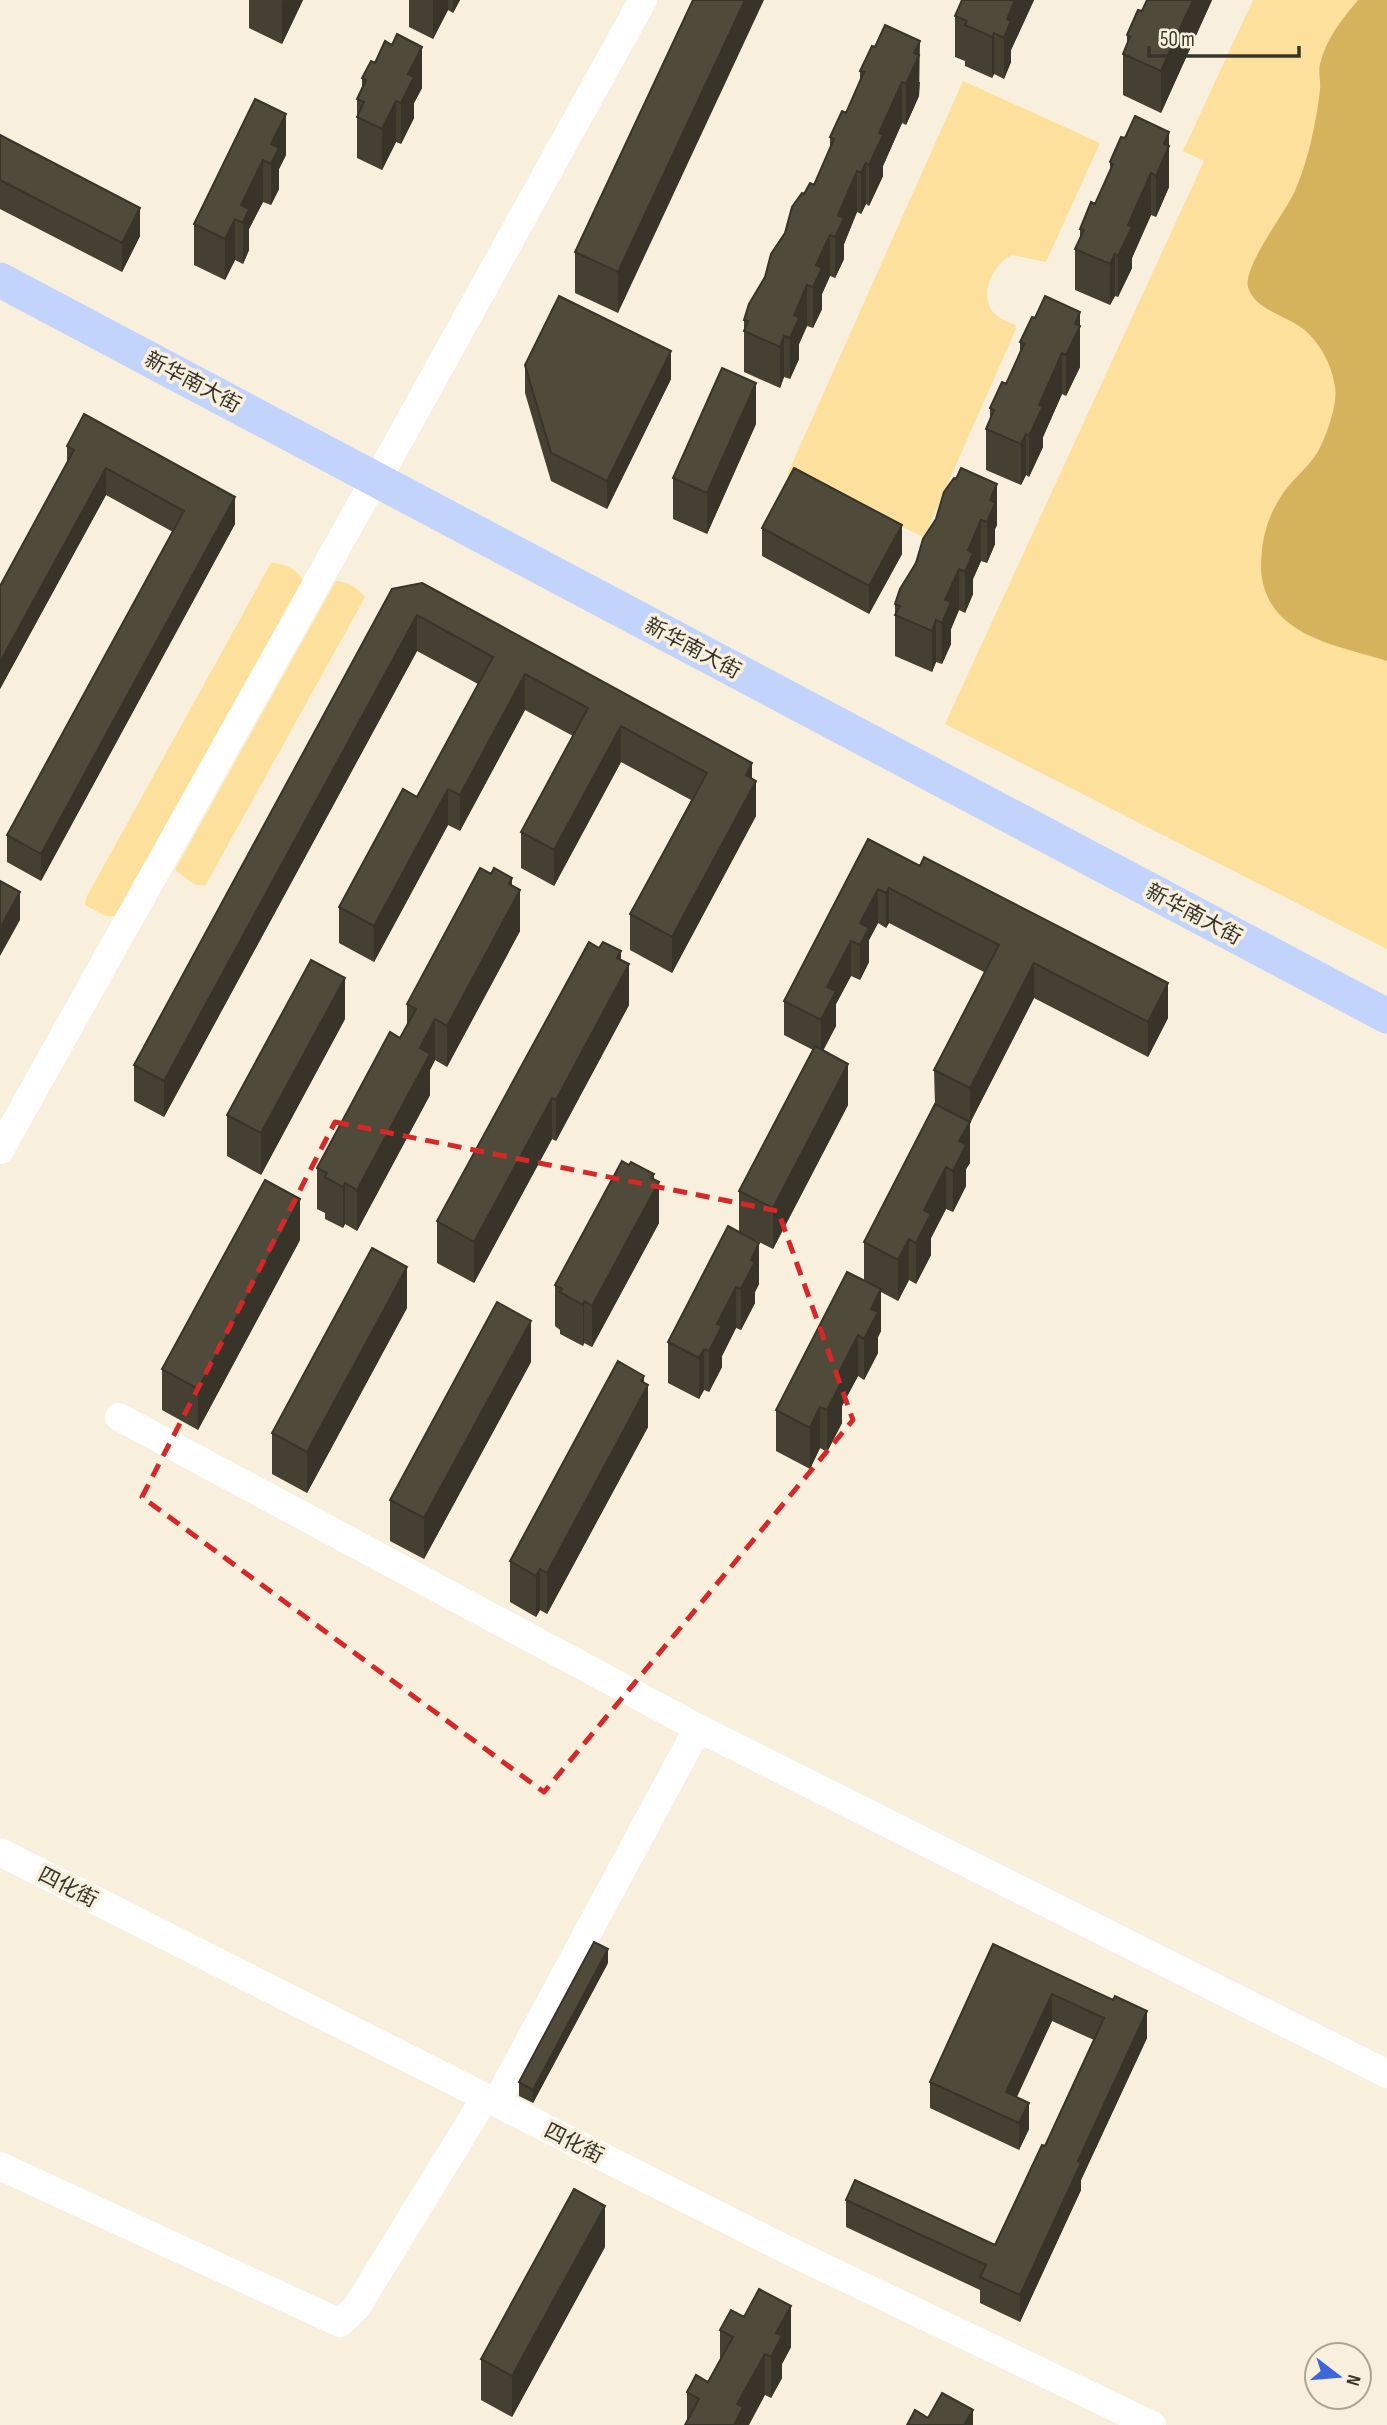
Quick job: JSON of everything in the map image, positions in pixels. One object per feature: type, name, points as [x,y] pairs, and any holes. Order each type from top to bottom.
[{"type":"main road","name":"新华南大街","points":[[0,280],[371,489],[1387,1040]]},
{"type":"main road","name":"新华南大街","points":[[0,304],[371,489],[1387,1016]]},
{"type":"street","points":[[0,1150],[643,0]]},
{"type":"street","points":[[119,1417],[698,1728],[1387,2074]]},
{"type":"street","points":[[0,2166],[340,2323],[356,2308],[490,2100],[698,1728]]},
{"type":"street","name":"四化街","points":[[0,1852],[783,2248],[1152,2425]]},
{"type":"highlighted area","points":[[335,1122],[778,1211],[853,1420],[544,1792],[142,1497]]},
{"type":"shaded area","points":[[1253,0],[1387,0],[1387,949],[945,724],[1204,161],[1183,151]]},
{"type":"shaded area","points":[[1358,0],[1387,0],[1387,661],[1306,634],[1289,623],[1275,609],[1265,591],[1261,559],[1268,523],[1284,492],[1320,447],[1330,421],[1335,394],[1328,362],[1320,347],[1302,328],[1257,301],[1248,287],[1248,278],[1258,254],[1294,193],[1303,169],[1311,143],[1320,90],[1319,67],[1326,46]]},
{"type":"shaded area","points":[[963,81],[1100,143],[1046,262],[1012,255],[999,265],[990,281],[987,299],[990,307],[997,316],[1015,325],[1016,329],[924,537],[787,475]]},
{"type":"shaded area","points":[[271,563],[290,568],[303,581],[118,916],[106,916],[85,905],[86,898]]},
{"type":"shaded area","points":[[336,581],[352,586],[365,597],[205,886],[194,884],[175,870]]},
{"type":"building","points":[[693,0],[745,0],[618,272],[575,252]]},
{"type":"building","points":[[962,0],[1015,0],[1007,19],[1011,21],[1004,38],[994,33],[992,37],[965,25],[967,21],[955,16]]},
{"type":"building","points":[[1147,0],[1193,0],[1161,71],[1123,54],[1130,37],[1127,35],[1138,10],[1142,11]]},
{"type":"building","points":[[885,25],[920,41],[914,53],[919,55],[906,84],[902,82],[879,133],[883,135],[869,165],[866,163],[861,173],[857,171],[838,215],[844,218],[835,237],[830,235],[816,265],[822,268],[813,287],[807,285],[794,315],[799,318],[790,338],[784,336],[780,347],[744,331],[748,321],[744,320],[749,304],[765,277],[771,254],[785,233],[792,207],[810,183],[814,185],[834,139],[830,137],[842,111],[846,113],[864,72],[860,71]]},
{"type":"building","points":[[397,34],[422,47],[408,74],[414,77],[401,103],[396,101],[382,129],[357,117],[364,102],[357,99],[366,80],[362,78],[371,61],[375,63],[385,41],[392,45]]},
{"type":"building","points":[[255,99],[286,114],[271,144],[279,148],[271,164],[263,160],[241,205],[249,209],[243,223],[235,219],[225,239],[194,224]]},
{"type":"building","points":[[1135,116],[1169,132],[1164,144],[1169,146],[1156,176],[1151,173],[1128,225],[1132,227],[1118,256],[1115,254],[1110,264],[1075,249],[1084,230],[1080,229],[1091,202],[1095,204],[1113,164],[1110,162],[1121,137],[1125,138]]},
{"type":"building","points":[[0,135],[140,208],[122,243],[0,180]]},
{"type":"building","points":[[559,296],[671,351],[607,481],[551,453],[525,365]]},
{"type":"building","points":[[1045,296],[1080,312],[1075,324],[1080,326],[1066,355],[1062,353],[1039,405],[1043,406],[1029,436],[1026,434],[1021,444],[986,429],[994,410],[990,408],[1002,382],[1006,384],[1024,344],[1020,342]]},
{"type":"building","points":[[722,368],[756,383],[707,493],[673,478]]},
{"type":"building","points":[[84,414],[235,497],[41,854],[7,835],[184,511],[106,468],[0,662],[0,586],[74,450],[67,446]]},
{"type":"building","points":[[794,468],[902,525],[869,586],[762,528]]},
{"type":"building","points":[[961,468],[997,484],[990,500],[995,503],[987,522],[981,520],[968,550],[973,553],[965,572],[959,569],[945,600],[951,602],[942,623],[936,620],[932,631],[895,615],[900,606],[895,604],[900,589],[916,563],[923,539],[936,519],[944,492],[954,478],[956,479]]},
{"type":"building","points":[[422,583],[752,763],[746,775],[756,781],[672,937],[630,914],[707,773],[621,726],[554,850],[521,832],[588,708],[525,674],[460,795],[448,789],[374,926],[339,907],[403,789],[417,797],[493,657],[417,615],[164,1081],[134,1065],[392,589]]},
{"type":"building","points":[[868,839],[920,866],[924,857],[1168,983],[1148,1022],[1034,963],[970,1088],[934,1070],[999,945],[889,888],[886,893],[878,889],[860,923],[869,928],[860,945],[851,941],[827,987],[836,991],[821,1020],[784,1001]]},
{"type":"building","points":[[480,868],[491,874],[494,868],[512,878],[509,884],[520,890],[447,1026],[435,1019],[420,1048],[430,1054],[357,1190],[345,1183],[343,1187],[325,1177],[327,1173],[317,1168],[390,1032],[400,1038],[416,1009],[407,1004]]},
{"type":"building","points":[[0,881],[20,892],[0,928]]},
{"type":"building","points":[[589,942],[599,948],[603,942],[621,951],[617,958],[629,964],[556,1100],[552,1098],[474,1242],[437,1221]]},
{"type":"building","points":[[311,960],[345,978],[261,1133],[227,1115]]},
{"type":"building","points":[[815,1046],[848,1064],[773,1208],[739,1191]]},
{"type":"building","points":[[935,1104],[970,1122],[959,1141],[966,1145],[953,1171],[946,1167],[924,1210],[931,1214],[916,1243],[909,1239],[898,1260],[864,1242]]},
{"type":"building","points":[[622,1161],[629,1165],[631,1162],[654,1174],[651,1178],[659,1182],[592,1306],[584,1301],[583,1305],[560,1292],[562,1289],[555,1285]]},
{"type":"building","points":[[265,1180],[300,1199],[198,1389],[162,1369]]},
{"type":"building","points":[[728,1226],[759,1243],[751,1260],[755,1262],[741,1289],[736,1287],[717,1324],[722,1326],[709,1351],[704,1349],[699,1358],[668,1342]]},
{"type":"building","points":[[372,1248],[407,1267],[307,1452],[272,1433]]},
{"type":"building","points":[[847,1272],[881,1289],[871,1309],[878,1312],[864,1339],[858,1335],[836,1378],[842,1381],[827,1410],[820,1407],[810,1428],[776,1410]]},
{"type":"building","points":[[497,1302],[531,1321],[424,1518],[390,1500]]},
{"type":"building","points":[[618,1361],[644,1376],[641,1381],[648,1385],[547,1573],[540,1569],[536,1576],[510,1561]]},
{"type":"building","points":[[594,1942],[608,1949],[533,2090],[519,2082]]},
{"type":"building","points":[[993,1944],[1113,2000],[1115,1996],[1147,2011],[1020,2295],[980,2277],[986,2265],[846,2200],[855,2180],[995,2245],[1042,2145],[1045,2146],[1104,2018],[1052,1994],[1006,2092],[1029,2103],[1019,2123],[930,2082]]},
{"type":"building","points":[[574,2189],[605,2206],[512,2376],[481,2359]]},
{"type":"building","points":[[759,2289],[791,2306],[776,2333],[782,2336],[771,2357],[765,2354],[737,2404],[743,2407],[734,2425],[685,2425],[699,2399],[687,2392],[696,2375],[708,2382],[733,2337],[720,2330],[731,2310],[744,2317]]},
{"type":"building","points":[[942,2393],[973,2410],[964,2425],[907,2425],[915,2410],[928,2418]]}]
